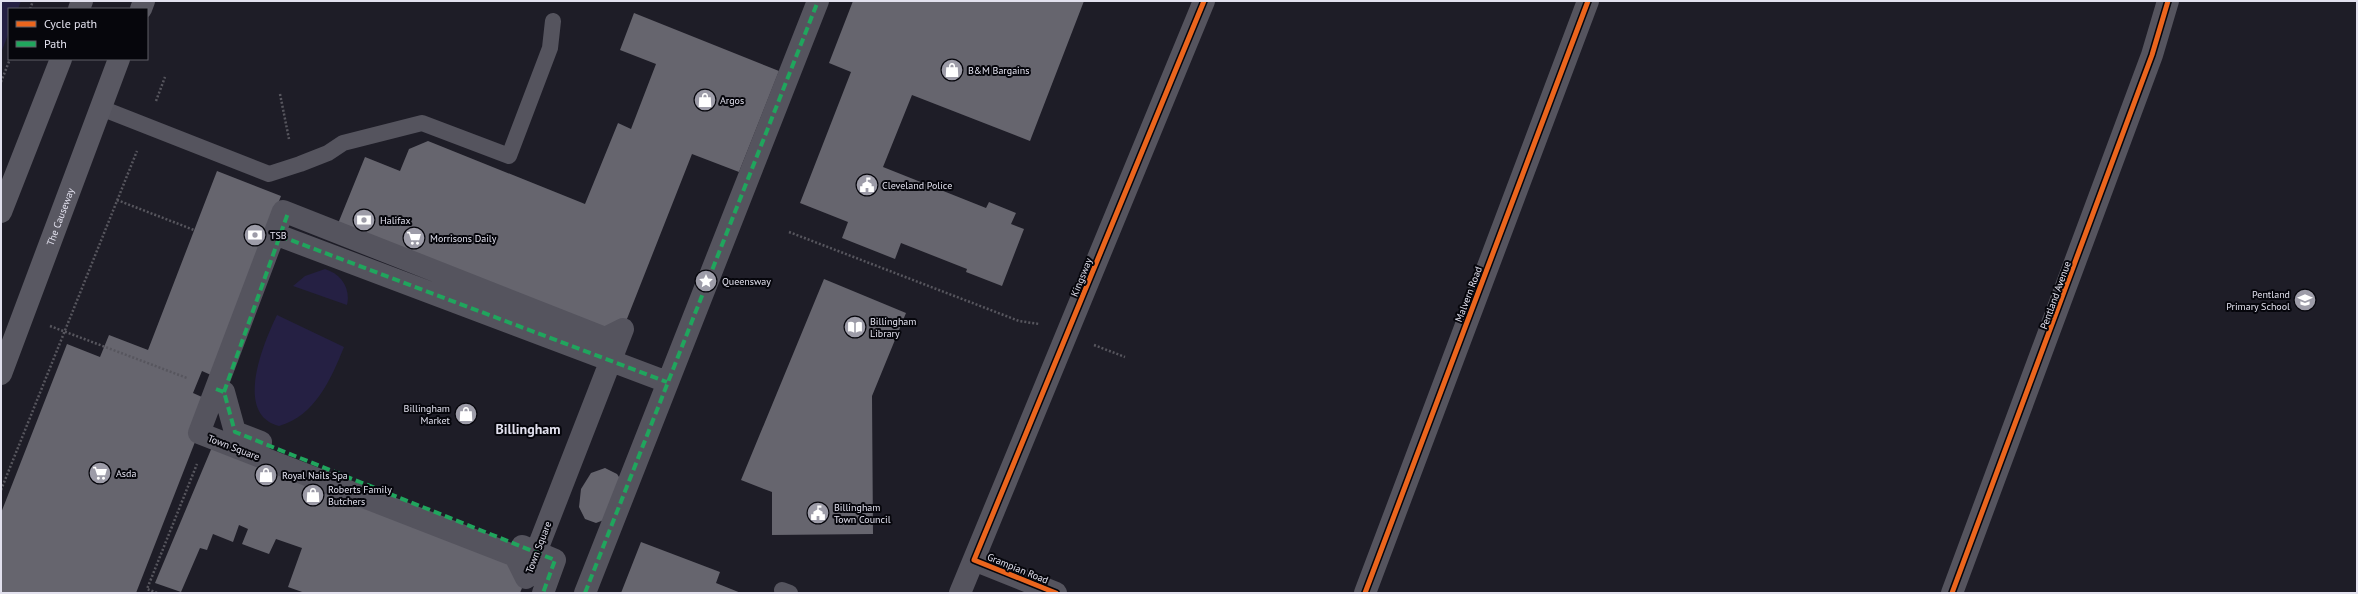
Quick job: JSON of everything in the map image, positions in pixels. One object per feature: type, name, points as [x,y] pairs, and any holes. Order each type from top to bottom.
[{"type":"street","points":[[585,593],[666,382],[818,1]]},
{"type":"street","name":"Kingsway","points":[[960,593],[1042,392],[1068,335],[1204,1]]},
{"type":"street","name":"Malvern Road","points":[[1365,593],[1588,1]]},
{"type":"street","name":"Pentland Avenue","points":[[1952,593],[2152,55],[2168,1]]},
{"type":"street","points":[[1,212],[61,60]]},
{"type":"street","name":"The Causeway","points":[[1,374],[119,60]]},
{"type":"street","name":"Town Square","points":[[283,211],[605,338],[623,330],[611,361],[546,556],[526,578],[515,556],[198,433],[220,390],[283,211]]},
{"type":"street","points":[[288,213],[220,390],[235,432],[546,556],[543,593]]},
{"type":"street","points":[[280,236],[666,382]]},
{"type":"street","name":"Grampian Road","points":[[974,560],[1056,593]]},
{"type":"lane","points":[[101,108],[269,174],[328,153],[343,143],[422,123],[509,156],[550,48],[553,21]]},
{"type":"path","points":[[1,82],[10,60]]},
{"type":"path","points":[[1,490],[165,77]]},
{"type":"path","points":[[280,94],[289,139]]},
{"type":"path","points":[[117,200],[194,230]]},
{"type":"path","points":[[789,232],[1019,321],[1038,324],[1125,357]]},
{"type":"path","points":[[24,316],[220,390]]},
{"type":"path","points":[[157,593],[147,589],[208,437]]},
{"type":"shaded area","points":[[1,1],[21,1],[18,8],[8,8],[8,35],[1,53]]},
{"type":"shaded area","points":[[325,269],[336,274],[344,282],[348,293],[347,305],[293,286],[305,276]]},
{"type":"shaded area","points":[[277,315],[344,347],[327,383],[312,405],[303,414],[292,421],[279,426],[265,419],[257,407],[255,393],[256,376],[260,359],[265,342]]},
{"type":"building","points":[[853,1],[1084,1],[1030,141],[912,95],[883,167],[986,208],[989,202],[1016,213],[1011,224],[1024,229],[1002,286],[966,272],[967,269],[901,243],[895,259],[842,238],[848,222],[800,203],[851,72],[829,63]]},
{"type":"building","points":[[634,13],[779,71],[739,172],[692,154],[623,329],[605,338],[335,231],[365,157],[400,171],[409,149],[428,141],[585,204],[618,123],[631,129],[656,64],[620,50]]},
{"type":"building","name":"Asda","points":[[217,171],[281,196],[211,375],[202,371],[193,393],[211,401],[136,593],[1,593],[1,513],[67,344],[100,357],[109,335],[148,350]]},
{"type":"building","points":[[824,279],[906,313],[872,396],[873,534],[772,535],[772,492],[741,480]]},
{"type":"building","points":[[215,440],[515,556],[526,578],[520,593],[305,593],[288,587],[302,548],[276,539],[269,554],[242,544],[248,529],[239,525],[233,542],[213,534],[207,550],[200,548],[181,592],[155,583]]},
{"type":"building","points":[[605,468],[617,474],[623,483],[609,518],[596,523],[585,519],[579,507],[581,489],[591,473]]},
{"type":"building","points":[[641,542],[720,572],[716,583],[741,593],[621,593]]},
{"type":"marked path","points":[[585,593],[818,1]]},
{"type":"marked path","points":[[224,392],[288,213]]},
{"type":"marked path","points":[[280,236],[667,382]]},
{"type":"marked path","points":[[216,389],[224,392],[235,432],[555,560],[543,593]]},
{"type":"cycle path","points":[[1056,593],[974,560],[1204,1]]},
{"type":"cycle path","points":[[1365,593],[1588,1]]},
{"type":"cycle path","points":[[1952,593],[2152,55],[2168,1]]},
{"type":"place","name":"B&M Bargains","points":[[952,70]]},
{"type":"place","name":"Argos","points":[[705,100]]},
{"type":"place","name":"Cleveland Police","points":[[867,185]]},
{"type":"place","name":"Halifax","points":[[364,220]]},
{"type":"place","name":"TSB","points":[[255,235]]},
{"type":"place","name":"Morrisons Daily","points":[[414,238]]},
{"type":"place","name":"Queensway","points":[[706,281]]},
{"type":"place","name":"Pentland Primary School","points":[[2305,300]]},
{"type":"place","name":"Billingham Library","points":[[855,327]]},
{"type":"place","name":"Billingham Market","points":[[466,414]]},
{"type":"place","name":"Asda","points":[[100,473]]},
{"type":"place","name":"Royal Nails Spa","points":[[266,475]]},
{"type":"place","name":"Roberts Family Butchers","points":[[313,495]]},
{"type":"place","name":"Billingham Town Council","points":[[818,513]]},
{"type":"district","name":"Billingham","points":[[528,429]]}]
